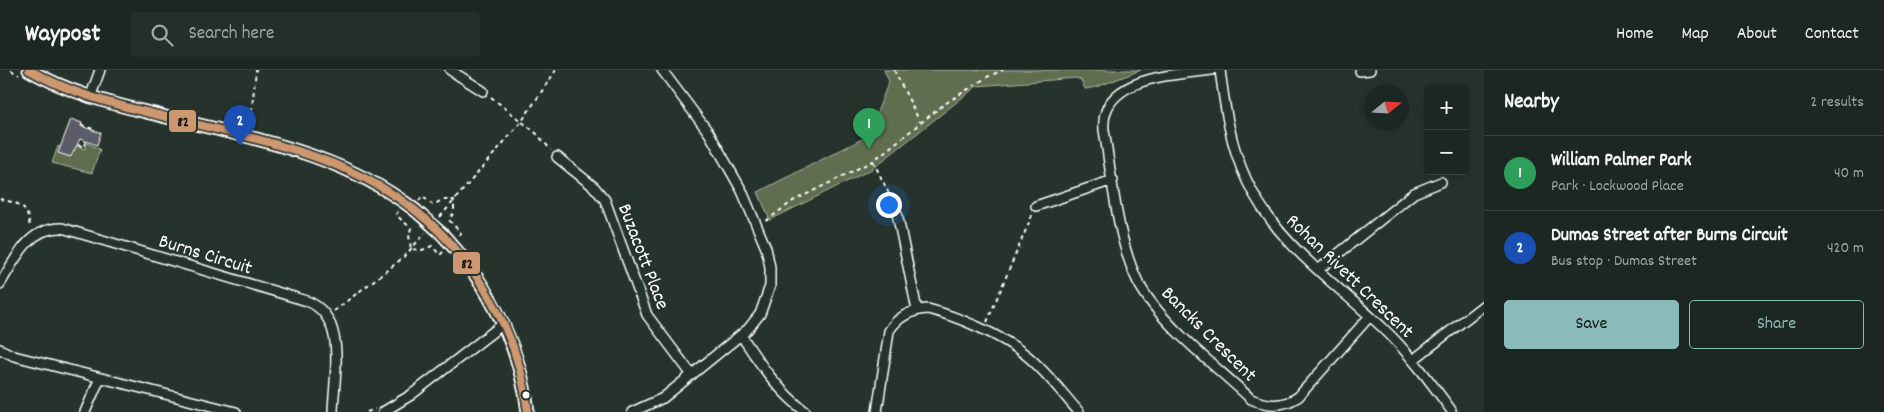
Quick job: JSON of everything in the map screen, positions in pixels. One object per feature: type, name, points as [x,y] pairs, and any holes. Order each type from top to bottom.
[{"type":"street","points":[[90,98],[100,70]]},
{"type":"street","points":[[450,70],[483,91]]},
{"type":"street","points":[[632,412],[648,409],[741,335],[760,314],[770,286],[768,258],[757,225],[738,184],[709,133],[662,70]]},
{"type":"street","name":"Bancks Crescent","points":[[1212,70],[1153,79],[1127,88],[1112,99],[1106,111],[1104,124],[1113,180],[1129,261],[1139,284],[1153,305],[1252,399],[1268,405],[1287,408],[1370,316]]},
{"type":"street","name":"Rohan Rivett Crescent","points":[[1220,70],[1230,135],[1247,181],[1272,224],[1294,248],[1370,316],[1414,360],[1451,410]]},
{"type":"street","points":[[1360,71],[1370,70]]},
{"type":"street","points":[[27,74],[90,98],[295,150],[331,161],[381,186],[413,208],[442,234],[476,275],[503,324],[521,373],[528,412]]},
{"type":"street","name":"Buzacott Place","points":[[557,157],[594,187],[604,200],[612,216],[647,315],[692,375]]},
{"type":"street","points":[[1036,206],[1113,180]]},
{"type":"street","points":[[1318,270],[1414,192],[1441,182]]},
{"type":"street","points":[[897,213],[917,310]]},
{"type":"street","name":"Burns Circuit","points":[[0,284],[32,237],[43,231],[62,228],[307,301],[318,307],[328,316]]},
{"type":"street","points":[[1414,360],[1484,305]]},
{"type":"street","points":[[877,412],[889,332],[900,318],[917,310],[939,312],[999,338],[1028,357],[1079,412]]},
{"type":"street","points":[[328,316],[333,327],[335,340],[333,412]]},
{"type":"street","points":[[386,411],[411,395],[503,324]]},
{"type":"street","points":[[741,335],[775,384],[806,412]]},
{"type":"street","points":[[0,349],[14,356],[236,412]]},
{"type":"street","points":[[85,412],[100,378]]},
{"type":"path","points":[[11,70],[27,74]]},
{"type":"path","points":[[249,129],[256,70]]},
{"type":"path","points":[[435,222],[522,121],[556,70]]},
{"type":"path","points":[[894,70],[920,122]]},
{"type":"path","points":[[757,225],[793,201],[873,161],[920,122],[952,99],[1003,70]]},
{"type":"path","points":[[483,91],[522,121],[557,157]]},
{"type":"path","points":[[81,125],[96,130]]},
{"type":"path","points":[[78,145],[84,147],[86,142]]},
{"type":"path","points":[[873,161],[888,187],[897,213]]},
{"type":"path","points":[[410,249],[409,235],[411,228],[396,214],[400,210],[413,208],[422,196],[433,205],[442,200],[454,200]]},
{"type":"path","points":[[0,199],[24,207],[28,212],[31,230]]},
{"type":"path","points":[[454,200],[454,212],[449,220],[461,233],[457,237]]},
{"type":"path","points":[[394,205],[400,210]]},
{"type":"path","points":[[983,331],[1036,206]]},
{"type":"path","points":[[328,316],[403,258],[429,229]]},
{"type":"path","points":[[410,249],[422,250],[432,246],[440,255],[444,251]]},
{"type":"path","points":[[442,248],[449,256]]},
{"type":"green space","points":[[884,70],[1141,70],[1097,87],[1085,89],[1081,80],[1076,78],[977,86],[872,169],[770,220],[758,192],[868,136],[889,81]]},
{"type":"green space","points":[[87,143],[100,149],[92,173],[52,163],[58,146],[60,147],[59,153],[71,157],[77,146],[85,149]]},
{"type":"building","points":[[71,119],[82,123],[81,126],[101,133],[97,145],[80,139],[71,157],[58,153]]},
{"type":"transit line","name":"82","points":[[29,70],[58,85],[104,101],[240,135],[325,161],[365,178],[403,201],[438,230],[469,266],[491,300],[515,354],[521,373],[528,412]]},
{"type":"place","name":"Dumas Street after Burns Circuit","points":[[240,146]]},
{"type":"place","name":"William Palmer Park","points":[[869,149]]}]
